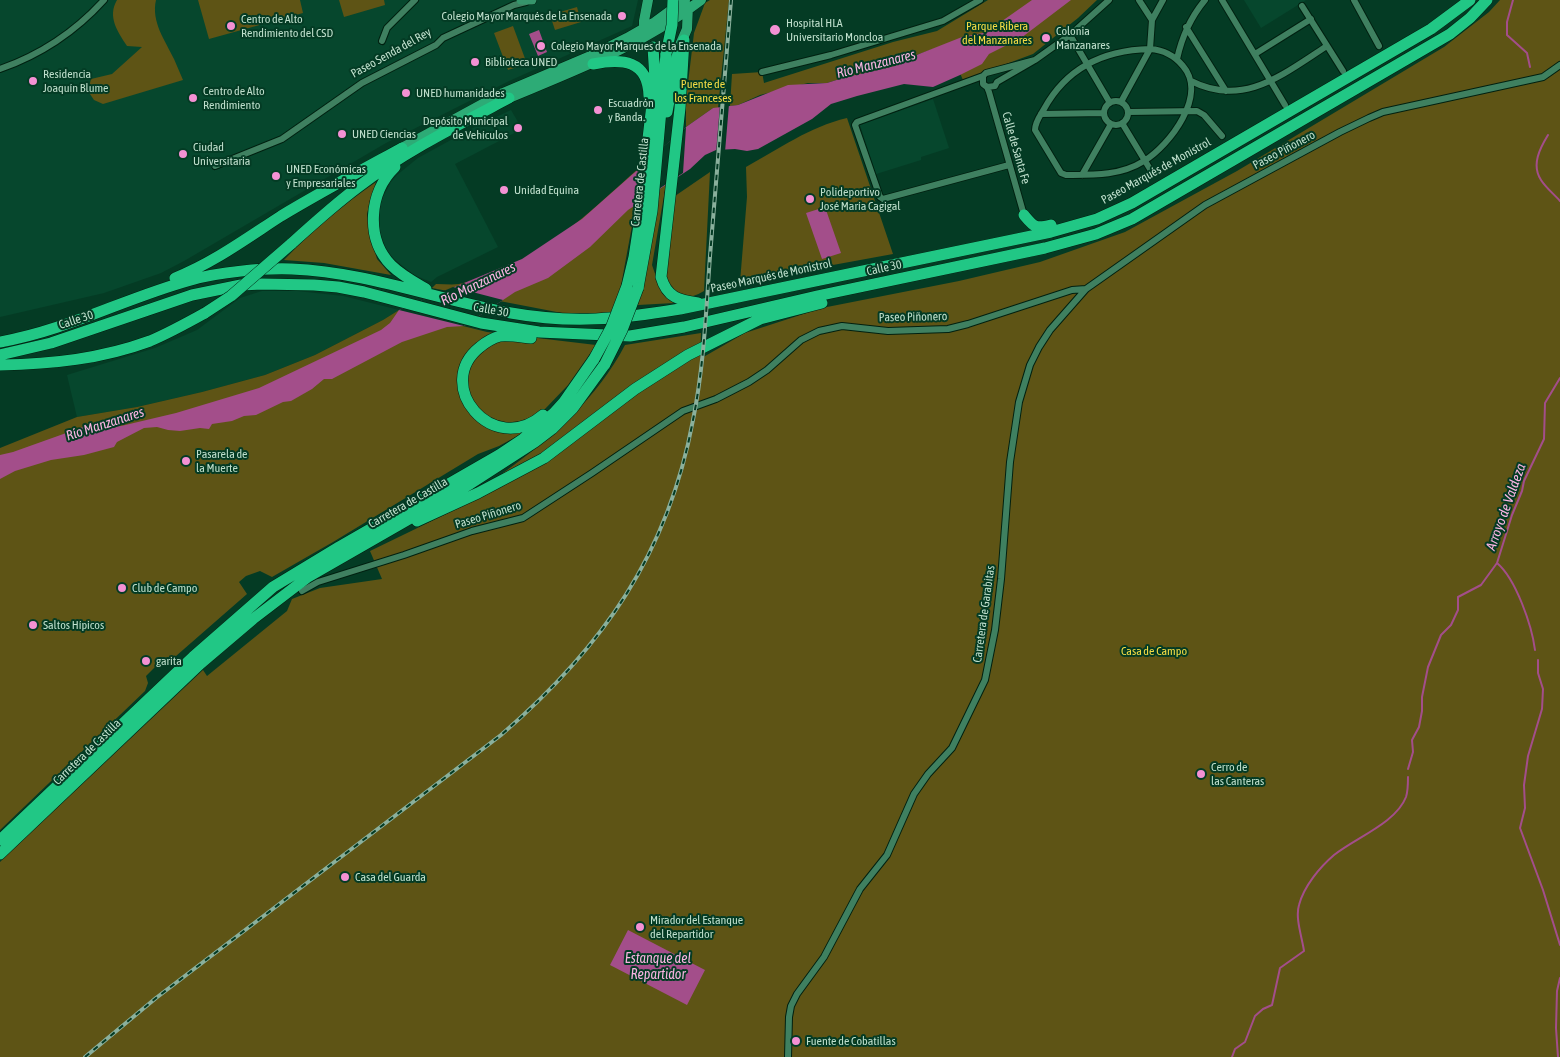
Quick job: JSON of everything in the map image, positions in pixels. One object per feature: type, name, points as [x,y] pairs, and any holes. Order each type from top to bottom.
[{"type":"highway","points":[[666,54],[668,0]]},
{"type":"highway","points":[[666,54],[672,25],[673,0]]},
{"type":"highway","points":[[1452,14],[1461,0]]},
{"type":"highway","name":"Paseo Marqués de Monistrol","points":[[702,304],[1052,232],[1097,219],[1132,203],[1431,29],[1470,0]]},
{"type":"highway","points":[[343,556],[478,493],[544,458],[635,388],[688,356],[760,319],[856,294],[924,273],[1044,248],[1096,234],[1132,219],[1450,34],[1470,18],[1487,0]]},
{"type":"highway","points":[[681,44],[680,108],[672,194],[661,264],[661,277],[665,290],[670,294],[683,300],[702,304]]},
{"type":"highway","points":[[656,170],[681,44]]},
{"type":"highway","points":[[646,180],[648,134],[655,79],[653,47]]},
{"type":"highway","name":"Carretera de Castilla","points":[[632,287],[640,215],[666,54]]},
{"type":"highway","points":[[593,64],[616,60],[634,65],[642,72],[648,85],[650,118]]},
{"type":"highway","name":"Carretera de Castilla","points":[[0,840],[193,657],[272,587],[338,546],[499,455],[522,439],[564,402],[622,330],[652,210],[662,81]]},
{"type":"highway","points":[[0,365],[48,364],[124,350],[152,340],[205,313],[237,291],[323,214],[358,187],[394,162],[510,98]]},
{"type":"highway","points":[[434,294],[403,275],[383,256],[373,226],[374,207],[380,187],[388,174],[435,138]]},
{"type":"highway","points":[[85,319],[107,305],[202,266],[318,194],[402,148]]},
{"type":"highway","points":[[1024,215],[1032,225],[1038,228],[1080,219],[1097,219]]},
{"type":"highway","points":[[1006,241],[1017,233],[1024,224],[1024,215]]},
{"type":"highway","name":"Calle 30","points":[[0,342],[85,319],[192,280],[214,275],[264,270],[291,269],[337,273],[511,313],[548,318],[589,320],[630,318],[702,304]]},
{"type":"highway","name":"Calle 30","points":[[0,355],[51,343],[192,295],[241,285],[330,286],[364,292],[481,323],[539,332],[630,336],[684,327],[924,273]]},
{"type":"highway","points":[[597,362],[540,417],[524,426],[513,428],[492,426],[484,422],[472,408],[465,396],[463,387],[463,378],[468,360],[483,345],[499,336],[582,340],[630,336]]},
{"type":"highway","name":"Carretera de Castilla","points":[[0,854],[200,664],[266,608],[308,577],[470,484],[552,429],[572,408],[597,362]]},
{"type":"main road","points":[[648,0],[645,33],[653,47],[666,51],[672,51],[681,44],[687,29],[687,3]]},
{"type":"main road","points":[[510,98],[593,64],[645,33],[687,3],[701,0]]},
{"type":"main road","points":[[402,148],[503,93],[645,33]]},
{"type":"street","points":[[0,69],[41,51],[80,24],[104,0]]},
{"type":"street","points":[[382,41],[387,28],[415,0]]},
{"type":"street","name":"Paseo Senda del Rey","points":[[215,166],[282,139],[362,83],[436,45],[443,38],[511,3],[527,0]]},
{"type":"street","points":[[762,72],[831,55],[943,21],[980,0]]},
{"type":"street","points":[[983,76],[983,84],[987,87],[992,87],[1070,35],[1109,0]]},
{"type":"street","points":[[1139,0],[1152,20]]},
{"type":"street","points":[[1121,102],[1150,49],[1152,20],[1163,0]]},
{"type":"street","points":[[1178,59],[1186,27],[1205,0]]},
{"type":"street","points":[[1222,0],[1285,105]]},
{"type":"street","points":[[1354,0],[1380,46]]},
{"type":"street","points":[[1302,6],[1343,71]]},
{"type":"street","points":[[1255,54],[1311,20]]},
{"type":"street","points":[[1186,27],[1226,91]]},
{"type":"street","points":[[1070,35],[1110,103]]},
{"type":"street","points":[[1191,80],[1207,88],[1226,91],[1252,88],[1271,81],[1327,46]]},
{"type":"street","points":[[1150,49],[1169,53],[1178,59],[1191,80],[1192,93],[1179,126],[1166,143],[1145,161],[1119,172],[1101,175],[1082,175],[1064,174],[1058,170],[1035,130],[1036,123],[1049,100],[1074,73],[1086,64],[1116,52],[1150,49]]},
{"type":"street","points":[[1009,165],[884,199],[880,197],[855,125],[857,122],[983,76],[986,73],[1035,60]]},
{"type":"street","name":"Paseo Piñonero","points":[[302,591],[318,582],[472,531],[523,518],[678,414],[734,391],[749,382],[767,370],[801,340],[818,331],[842,326],[888,331],[948,329],[1072,290],[1086,289],[1205,205],[1369,118],[1383,112],[1543,77],[1560,65]]},
{"type":"street","points":[[992,72],[995,74],[997,82]]},
{"type":"street","name":"Calle de Santa Fe","points":[[987,87],[1024,215]]},
{"type":"street","points":[[1121,102],[1128,112],[1127,118],[1122,123],[1110,124],[1104,113],[1106,107],[1110,103],[1121,102]]},
{"type":"street","points":[[1128,112],[1196,111],[1204,115],[1222,136]]},
{"type":"street","points":[[1041,114],[1104,113]]},
{"type":"street","points":[[1122,123],[1153,174]]},
{"type":"street","points":[[1082,175],[1110,124]]},
{"type":"street","name":"Carretera de Garabitas","points":[[788,1057],[789,1017],[791,1006],[797,994],[824,957],[860,889],[887,855],[914,794],[928,774],[952,748],[985,680],[997,613],[1010,462],[1019,402],[1030,365],[1039,347],[1050,330],[1086,289]]},
{"type":"shaded area","name":"Ciudad Universitaria","points":[[0,0],[638,0],[632,26],[509,81],[386,143],[161,273],[104,293],[0,317]]},
{"type":"shaded area","points":[[1244,0],[1306,0],[1261,28]]},
{"type":"shaded area","points":[[933,99],[949,148],[921,157],[921,160],[876,174],[860,125]]},
{"type":"shaded area","points":[[511,110],[522,129],[455,164],[498,247],[437,277],[431,282],[414,275],[394,259],[386,249],[380,232],[378,220],[380,206],[391,182],[418,158]]},
{"type":"shaded area","points":[[262,291],[297,291],[343,296],[399,310],[315,355],[265,375],[137,407],[77,417],[67,375],[155,348],[197,330],[240,298]]},
{"type":"green space","points":[[117,0],[156,0],[155,16],[157,23],[183,80],[103,104],[94,100],[88,91],[91,79],[112,74],[142,47],[127,46],[117,30],[113,12]]},
{"type":"green space","name":"Centro de Alto Rendimiento del CSD","points":[[198,0],[300,0],[303,13],[209,39]]},
{"type":"green space","points":[[339,0],[384,0],[385,5],[344,17]]},
{"type":"green space","name":"Puente de los Franceses","points":[[710,0],[729,0],[718,108],[713,108],[686,127],[686,100],[694,33],[705,3]]},
{"type":"green space","name":"Parque Ribera del Manzanares","points":[[988,0],[1097,0],[1078,18],[1033,54],[963,80],[947,44],[919,54],[895,66],[827,83],[808,83],[760,95],[738,105],[730,106],[732,74],[762,72],[764,83],[893,42],[937,31]]},
{"type":"green space","name":"Casa de Campo","points":[[1500,0],[1560,0],[1560,1057],[0,1057],[0,862],[203,670],[207,676],[287,611],[292,599],[320,588],[382,579],[370,551],[508,482],[503,473],[539,446],[572,416],[601,382],[625,345],[701,333],[700,359],[745,333],[822,308],[959,281],[1040,262],[1125,232],[1237,171],[1444,47],[1489,12]]},
{"type":"green space","points":[[577,7],[581,22],[555,30],[550,15]]},
{"type":"green space","points":[[513,26],[527,64],[508,70],[494,33]]},
{"type":"green space","name":"Polideportivo José María Cagigal","points":[[847,118],[893,254],[740,282],[747,197],[746,167],[807,133]]},
{"type":"green space","points":[[640,167],[636,204],[620,291],[611,313],[562,313],[432,288],[436,284],[459,284],[486,277],[535,253],[579,221]]},
{"type":"green space","points":[[710,172],[704,291],[689,297],[677,293],[667,278],[667,249],[675,196]]},
{"type":"green space","points":[[376,182],[367,214],[370,235],[377,259],[391,275],[324,263],[284,260],[328,219]]},
{"type":"green space","points":[[666,184],[652,265],[660,288],[674,303],[638,305],[660,189]]},
{"type":"green space","name":"Club de Campo","points":[[399,310],[487,332],[596,345],[568,385],[521,434],[499,446],[478,454],[272,577],[260,571],[246,576],[239,582],[247,594],[168,663],[159,663],[146,676],[148,683],[145,691],[0,830],[0,448],[77,417],[137,407],[265,375],[315,355]]},
{"type":"water","name":"Río Manzanares","points":[[1032,0],[1071,0],[1021,38],[989,54],[982,64],[933,87],[904,84],[857,96],[831,104],[812,119],[758,149],[747,151],[735,149],[716,150],[705,155],[690,169],[628,210],[590,247],[548,278],[515,292],[464,326],[447,327],[402,342],[332,379],[324,379],[312,389],[291,401],[283,402],[256,415],[212,424],[209,429],[200,428],[180,431],[157,427],[144,428],[117,442],[114,447],[84,455],[51,460],[15,471],[0,479],[0,455],[83,427],[121,426],[176,413],[259,388],[381,330],[390,323],[399,310],[522,259],[582,219],[686,127],[713,108],[738,105],[788,85],[827,83],[895,66],[962,37],[983,33]]},
{"type":"water","points":[[539,30],[547,52],[538,56],[529,34]]},
{"type":"water","points":[[825,207],[841,253],[822,259],[806,213]]},
{"type":"water","name":"Estanque del Repartidor","points":[[628,930],[705,970],[687,1005],[610,965]]},
{"type":"pier","points":[[729,104],[725,152],[716,153],[720,105]]},
{"type":"pier","points":[[686,127],[683,173],[636,204],[640,167]]},
{"type":"pier","points":[[453,287],[503,300],[464,326],[399,310]]},
{"type":"waterway","name":"Arroyo de Valdeza","points":[[1513,0],[1507,22],[1507,35],[1527,53],[1530,67]]},
{"type":"waterway","name":"Arroyo de Valdeza","points":[[1548,135],[1538,157],[1538,174],[1543,183],[1560,201]]},
{"type":"waterway","name":"Arroyo de Valdeza","points":[[1408,769],[1413,752],[1412,740],[1419,727],[1428,667],[1441,635],[1451,625],[1458,610],[1458,597],[1481,585],[1497,563],[1524,481],[1544,439],[1545,403],[1560,378]]},
{"type":"waterway","points":[[1497,563],[1504,570],[1517,591],[1535,650]]},
{"type":"waterway","points":[[1538,660],[1538,673],[1543,689],[1542,709],[1528,756],[1524,785],[1525,808],[1520,828],[1543,890],[1560,945]]},
{"type":"waterway","name":"Arroyo de Valdeza","points":[[1232,1057],[1235,1049],[1245,1042],[1255,1016],[1263,1009],[1272,1005],[1280,968],[1304,951],[1298,922],[1298,910],[1301,898],[1309,884],[1323,865],[1334,855],[1393,815],[1406,797],[1408,777]]},
{"type":"waterway","points":[[1558,1057],[1556,1028],[1557,991],[1560,978]]},
{"type":"railway","points":[[85,1057],[156,998],[501,735],[538,702],[571,668],[626,595],[648,555],[667,513],[682,468],[697,400],[704,338],[731,0]]},
{"type":"place","name":"Colegio Mayor Marqués de la Ensenada","points":[[622,16]]},
{"type":"place","name":"Centro de Alto Rendimiento del CSD","points":[[231,26]]},
{"type":"place","name":"Hospital HLA Universitario Moncloa","points":[[775,30]]},
{"type":"place","name":"Colonia Manzanares","points":[[1046,38]]},
{"type":"place","name":"Colegio Mayor Marques de la Ensenada","points":[[541,46]]},
{"type":"place","name":"Biblioteca UNED","points":[[475,62]]},
{"type":"place","name":"Residencia Joaquín Blume","points":[[33,81]]},
{"type":"place","name":"UNED humanidades","points":[[406,93]]},
{"type":"place","name":"Centro de Alto Rendimiento","points":[[193,98]]},
{"type":"place","name":"Escuadrón y Banda.","points":[[598,110]]},
{"type":"place","name":"Depósito Municipal de Vehículos","points":[[518,128]]},
{"type":"place","name":"UNED Ciencias","points":[[342,134]]},
{"type":"place","name":"Ciudad Universitaria","points":[[183,154]]},
{"type":"place","name":"UNED Económicas y Empresariales","points":[[276,176]]},
{"type":"place","name":"Unidad Equina","points":[[504,190]]},
{"type":"place","name":"Polideportivo José María Cagigal","points":[[810,199]]},
{"type":"place","name":"Pasarela de la Muerte","points":[[186,461]]},
{"type":"place","name":"Club de Campo","points":[[122,588]]},
{"type":"place","name":"Saltos Hípicos","points":[[33,625]]},
{"type":"place","name":"garita","points":[[146,661]]},
{"type":"place","name":"Cerro de las Canteras","points":[[1201,774]]},
{"type":"place","name":"Casa del Guarda","points":[[345,877]]},
{"type":"place","name":"Mirador del Estanque del Repartidor","points":[[640,927]]},
{"type":"place","name":"Fuente de Cobatillas","points":[[796,1041]]}]
